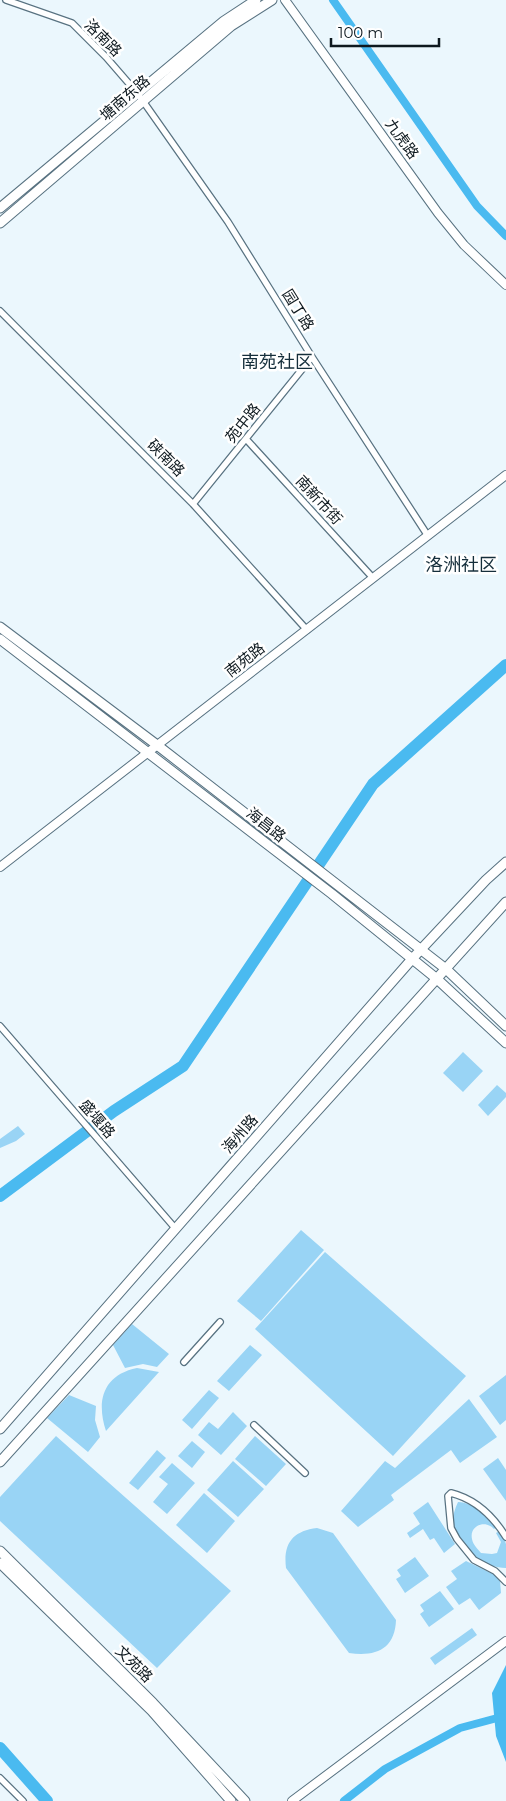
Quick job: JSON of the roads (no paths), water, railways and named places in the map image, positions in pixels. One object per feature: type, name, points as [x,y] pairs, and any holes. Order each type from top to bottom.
[{"type":"main road","name":"塘南东路","points":[[0,223],[224,21],[256,0]]},
{"type":"main road","name":"塘南东路","points":[[0,208],[231,26],[272,0]]},
{"type":"main road","name":"海昌路","points":[[0,627],[157,745],[446,969],[506,1026]]},
{"type":"main road","name":"海昌路","points":[[0,639],[332,894],[437,979],[506,1043]]},
{"type":"main road","name":"海州路","points":[[0,1428],[412,959],[486,880],[506,862]]},
{"type":"main road","points":[[0,1462],[506,902]]},
{"type":"main road","name":"文苑路","points":[[0,1551],[153,1702],[245,1801]]},
{"type":"main road","name":"文苑路","points":[[0,1563],[152,1711],[231,1801]]},
{"type":"street","name":"洛南路","points":[[6,0],[72,23],[106,57],[140,97]]},
{"type":"street","name":"九虎路","points":[[285,0],[438,213],[464,245],[506,286]]},
{"type":"street","name":"园丁路","points":[[140,97],[228,222],[312,357],[428,536]]},
{"type":"street","name":"硖南路","points":[[0,311],[194,504],[307,630]]},
{"type":"street","name":"苑中路","points":[[194,504],[312,357]]},
{"type":"street","name":"南新市街","points":[[246,439],[373,578]]},
{"type":"street","name":"南苑路","points":[[0,867],[506,475]]},
{"type":"street","name":"盛堰路","points":[[0,1026],[175,1228]]},
{"type":"street","points":[[184,1362],[220,1322]]},
{"type":"street","points":[[254,1426],[305,1473]]},
{"type":"street","points":[[506,1537],[484,1509],[460,1495],[451,1493],[448,1496],[451,1528],[457,1539],[474,1560],[495,1571],[506,1582]]},
{"type":"street","points":[[292,1801],[506,1641]]},
{"type":"street","points":[[0,1778],[24,1801]]},
{"type":"waterway","points":[[333,0],[477,206],[506,236]]},
{"type":"waterway","points":[[0,1196],[114,1111],[183,1066],[373,784],[506,665]]},
{"type":"waterway","points":[[344,1801],[385,1769],[460,1728],[501,1717]]},
{"type":"waterway","points":[[0,1748],[47,1801]]},
{"type":"district","name":"南苑社区","points":[[277,362]]},
{"type":"district","name":"洛洲社区","points":[[461,565]]}]
